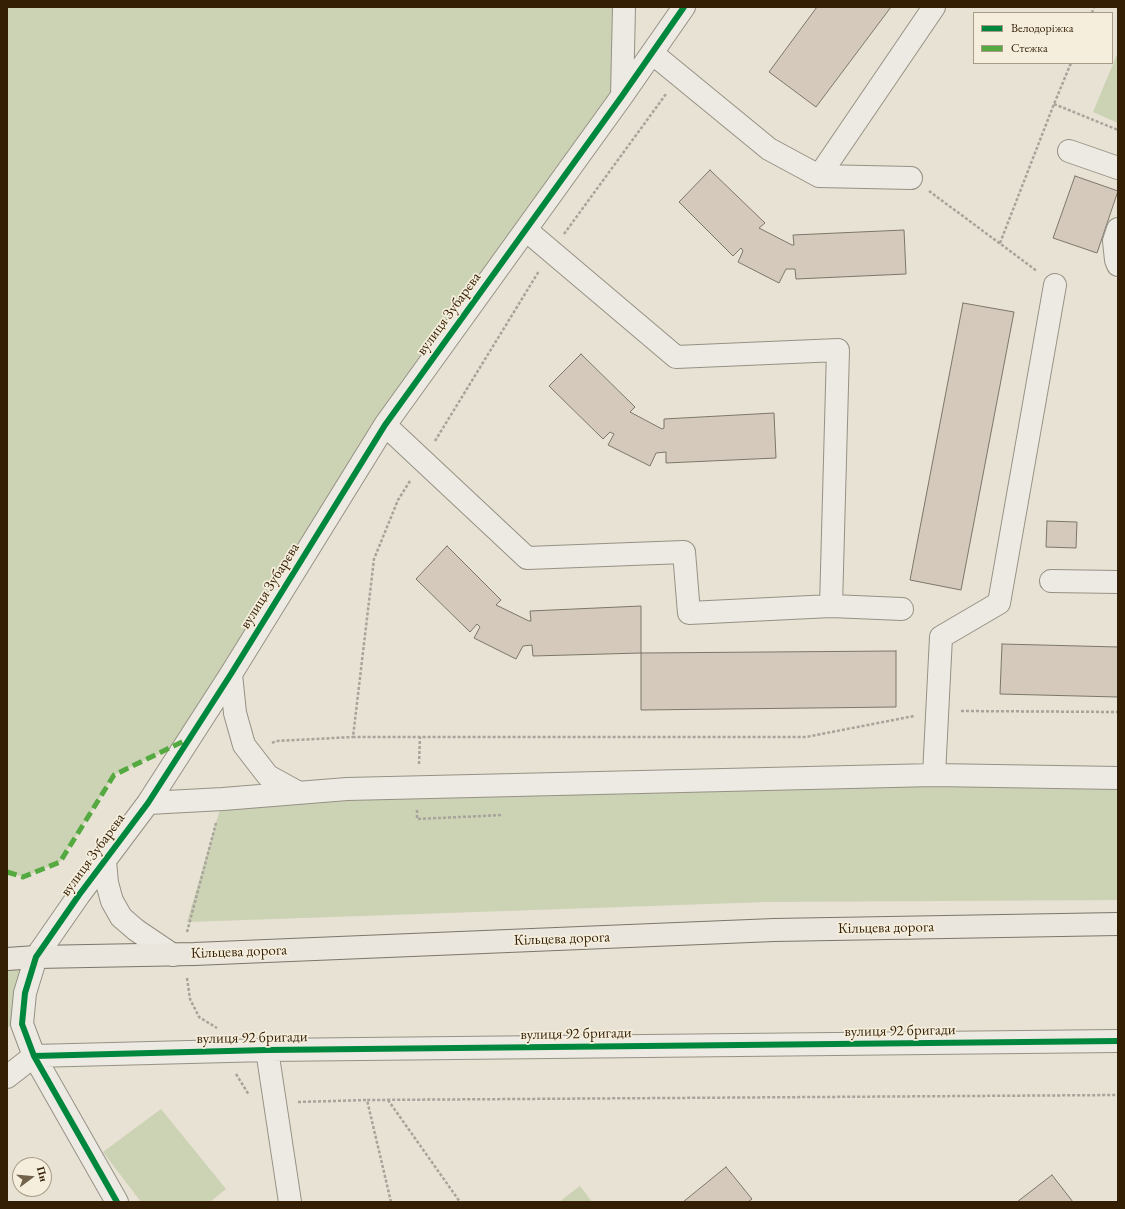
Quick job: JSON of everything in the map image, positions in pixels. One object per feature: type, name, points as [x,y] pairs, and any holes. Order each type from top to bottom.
[{"type":"highway","name":"Кільцева дорога","points":[[7,959],[36,957],[173,955],[774,930],[1118,924]]},
{"type":"street","points":[[622,96],[624,7]]},
{"type":"street","name":"вулиця Зубарєва","points":[[117,1202],[34,1056],[22,1024],[25,992],[36,957],[148,803],[231,674],[385,425],[622,96],[684,7]]},
{"type":"street","points":[[819,176],[934,7]]},
{"type":"street","points":[[652,53],[769,149],[819,176],[911,178]]},
{"type":"street","points":[[1069,151],[1118,168]]},
{"type":"street","points":[[1118,229],[1114,241],[1118,265]]},
{"type":"street","points":[[526,230],[676,357],[838,350],[831,606]]},
{"type":"street","points":[[934,775],[941,637],[999,603],[1055,285]]},
{"type":"street","points":[[385,425],[527,558],[684,552],[689,612],[831,606],[902,608]]},
{"type":"street","points":[[1051,581],[1118,582]]},
{"type":"street","points":[[231,674],[235,713],[244,745],[268,776],[299,793]]},
{"type":"street","points":[[148,803],[347,789],[934,775],[1118,778]]},
{"type":"street","points":[[105,861],[107,883],[112,901],[121,917],[136,930],[173,955]]},
{"type":"street","name":"вулиця 92 бригади","points":[[34,1056],[267,1050],[1118,1041]]},
{"type":"street","points":[[267,1050],[290,1202]]},
{"type":"street","points":[[7,1077],[34,1056]]},
{"type":"path","points":[[1000,243],[1071,64]]},
{"type":"path","points":[[1054,104],[1118,130]]},
{"type":"path","points":[[911,178],[1055,285]]},
{"type":"path","points":[[267,744],[276,741],[353,737]]},
{"type":"path","points":[[419,767],[420,737]]},
{"type":"path","points":[[417,809],[417,819],[503,815]]},
{"type":"path","points":[[185,938],[218,817]]},
{"type":"path","points":[[186,976],[190,999],[199,1017],[219,1029]]},
{"type":"path","points":[[233,1069],[251,1098]]},
{"type":"path","points":[[292,1102],[367,1100],[1118,1095]]},
{"type":"path","points":[[367,1100],[391,1202]]},
{"type":"path","points":[[388,1100],[460,1202]]},
{"type":"green space","points":[[7,7],[624,7],[622,96],[385,425],[188,740],[114,775],[60,862],[23,877],[7,872]]},
{"type":"green space","points":[[1118,52],[1118,123],[1093,112]]},
{"type":"green space","points":[[1118,778],[1118,900],[766,902],[187,922],[223,799]]},
{"type":"green space","points":[[36,957],[22,1024],[7,1027],[7,959]]},
{"type":"green space","points":[[161,1109],[226,1189],[210,1202],[141,1202],[103,1152]]},
{"type":"green space","points":[[580,1186],[592,1202],[559,1202]]},
{"type":"building","points":[[817,7],[891,7],[816,107],[769,72]]},
{"type":"building","points":[[710,170],[765,223],[759,228],[792,245],[794,245],[793,235],[904,230],[906,274],[796,279],[795,269],[786,269],[779,283],[738,262],[743,251],[741,248],[733,256],[679,202]]},
{"type":"building","points":[[1075,176],[1118,191],[1097,253],[1053,238]]},
{"type":"building","points":[[963,303],[1014,312],[961,590],[910,580]]},
{"type":"building","points":[[581,354],[635,407],[630,412],[662,429],[664,428],[664,419],[774,413],[776,458],[666,463],[666,452],[656,453],[650,466],[608,445],[614,434],[610,432],[603,439],[549,386]]},
{"type":"building","points":[[1047,521],[1077,522],[1076,548],[1046,547]]},
{"type":"building","points":[[447,546],[501,600],[496,605],[529,621],[531,621],[530,611],[641,606],[641,653],[533,656],[532,645],[523,646],[516,659],[474,638],[480,627],[477,624],[470,632],[416,579]]},
{"type":"building","points":[[1002,644],[1118,647],[1118,697],[1000,694]]},
{"type":"building","points":[[896,651],[896,707],[641,710],[641,653]]},
{"type":"building","points":[[726,1167],[752,1199],[748,1202],[683,1202]]},
{"type":"building","points":[[1052,1175],[1073,1202],[1017,1202]]},
{"type":"marked path","points":[[7,872],[23,877],[60,862],[114,775],[186,740]]},
{"type":"cycle path","points":[[117,1202],[34,1056],[22,1024],[25,993],[36,957],[79,895],[148,803],[231,674],[385,425],[622,96],[684,7]]},
{"type":"cycle path","points":[[34,1056],[267,1050],[1118,1041]]}]
